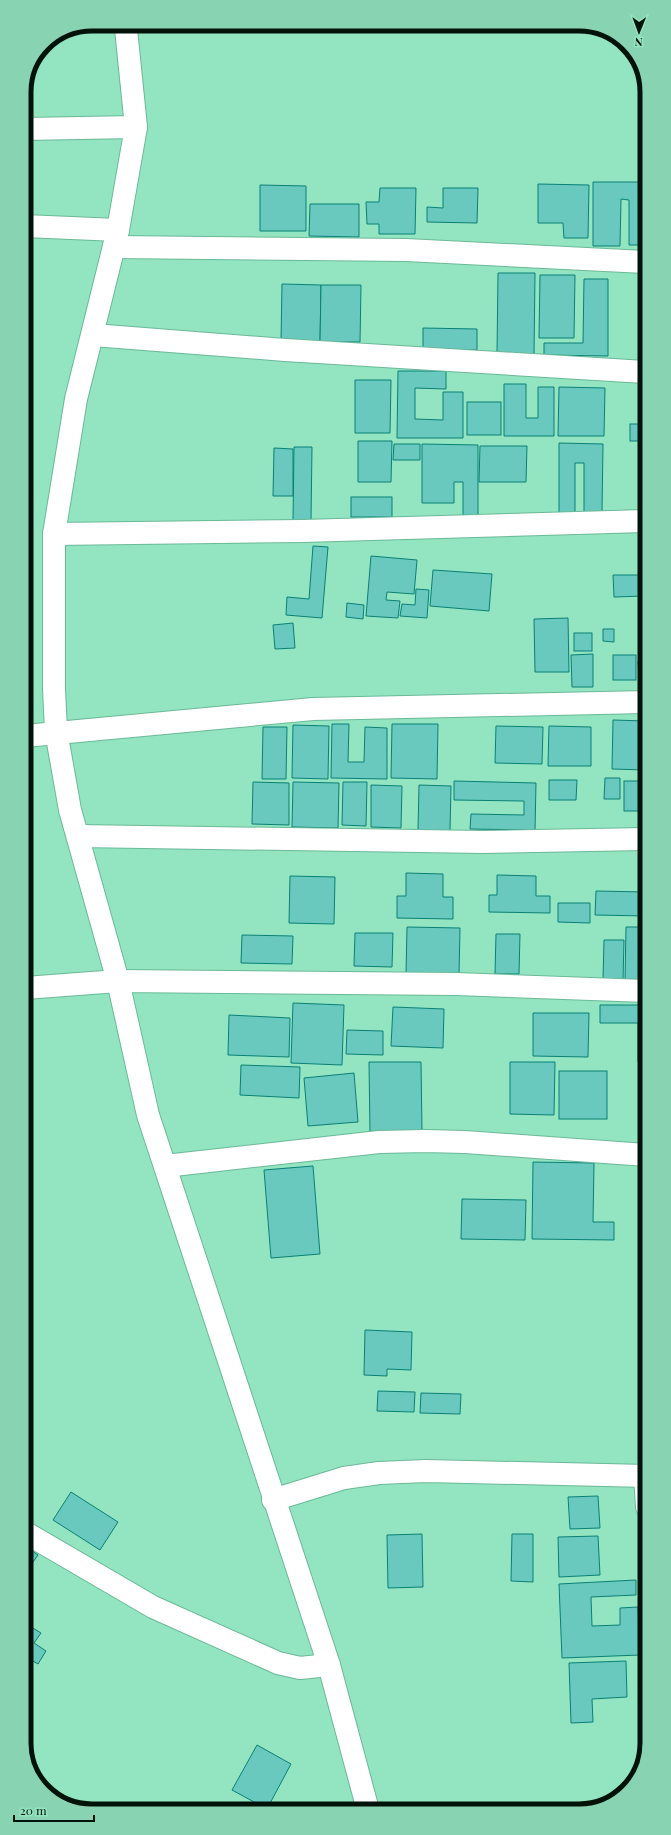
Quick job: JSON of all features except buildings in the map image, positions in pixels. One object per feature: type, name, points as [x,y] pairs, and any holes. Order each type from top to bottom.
[{"type":"street","points":[[126,31],[136,126],[116,239],[76,399],[54,534],[54,689],[56,732],[70,810],[118,981],[148,1115],[328,1665],[366,1804]]},
{"type":"street","points":[[31,129],[136,126]]},
{"type":"street","points":[[31,227],[116,239],[406,250],[640,262]]},
{"type":"street","points":[[93,335],[285,350],[640,372]]},
{"type":"street","points":[[54,534],[303,531],[640,521]]},
{"type":"street","points":[[31,735],[313,709],[640,702]]},
{"type":"street","points":[[78,836],[483,842],[640,839]]},
{"type":"street","points":[[31,988],[118,981],[456,984],[640,991]]},
{"type":"street","points":[[165,1166],[379,1142],[425,1140],[640,1156]]},
{"type":"street","points":[[273,1500],[344,1478],[379,1473],[426,1471],[640,1476]]},
{"type":"street","points":[[31,1536],[153,1607],[278,1663],[300,1668],[328,1665]]}]
